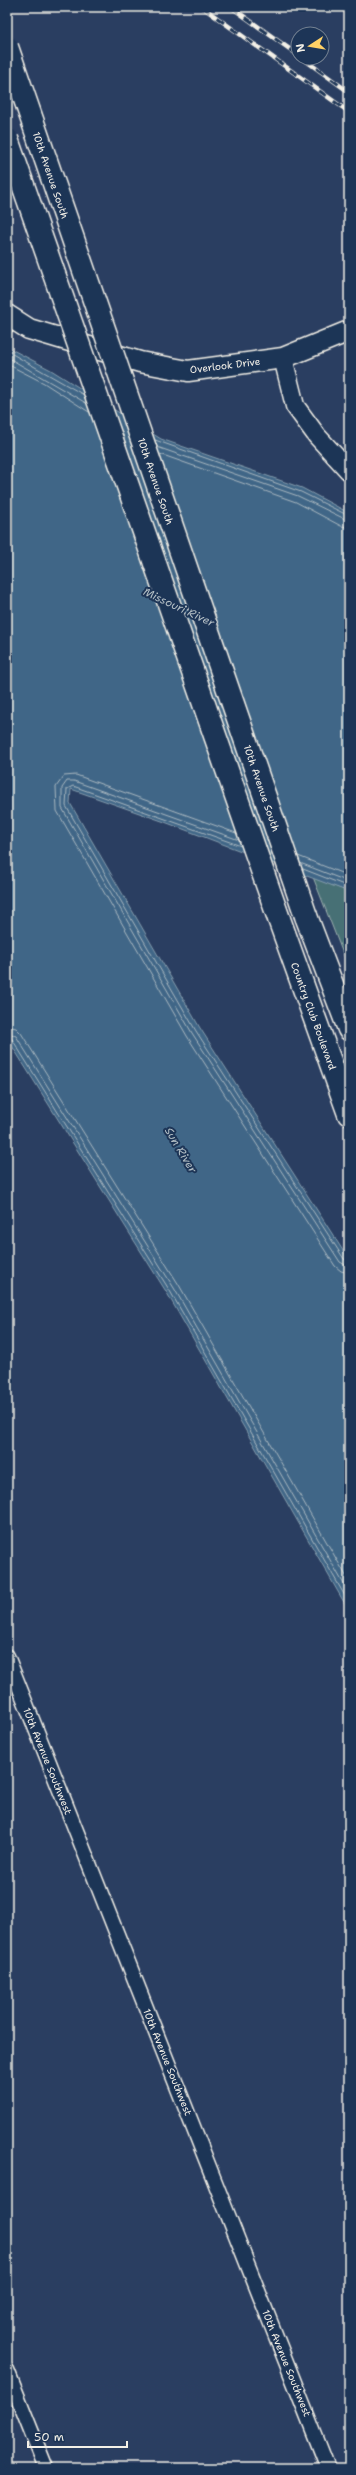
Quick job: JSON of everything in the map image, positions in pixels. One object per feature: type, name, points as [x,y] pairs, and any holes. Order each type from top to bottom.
[{"type":"highway","name":"10th Avenue South","points":[[7,47],[306,916],[349,1028]]},
{"type":"highway","name":"Country Club Boulevard","points":[[7,139],[279,919],[349,1114]]},
{"type":"main road","name":"Overlook Drive","points":[[7,315],[29,329],[140,362],[188,371],[283,358],[349,331]]},
{"type":"street","points":[[283,358],[296,406],[317,436],[349,471]]},
{"type":"street","name":"10th Avenue Southwest","points":[[7,1656],[328,2468]]},
{"type":"street","points":[[7,2370],[46,2468]]},
{"type":"green space","points":[[313,877],[349,892],[349,969]]},
{"type":"water","points":[[7,347],[51,370],[161,439],[302,488],[349,513],[349,892],[162,821],[71,789],[70,803],[200,1028],[349,1260],[349,1611],[167,1293],[7,1038]]},
{"type":"railway","points":[[202,7],[349,112]]},
{"type":"railway","points":[[231,7],[290,49]]},
{"type":"railway","points":[[313,66],[349,92]]},
{"type":"water label","name":"Missouri River","points":[[179,607]]},
{"type":"water label","name":"Sun River","points":[[181,1150]]}]
